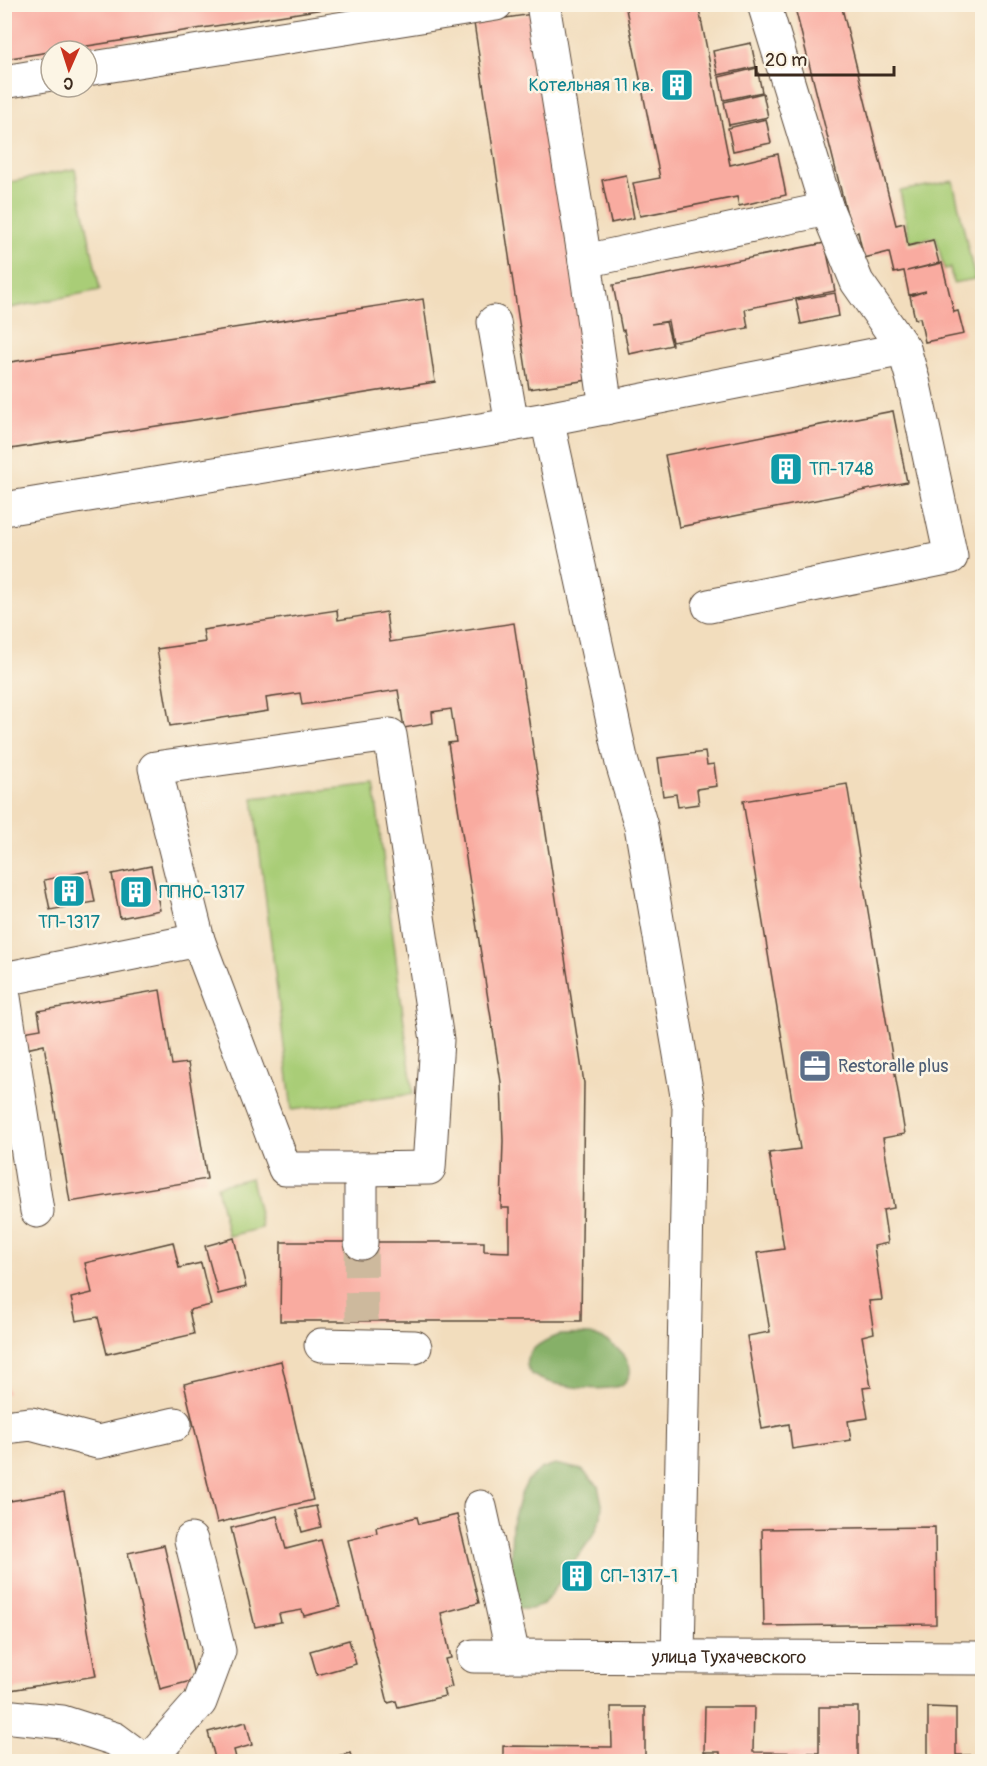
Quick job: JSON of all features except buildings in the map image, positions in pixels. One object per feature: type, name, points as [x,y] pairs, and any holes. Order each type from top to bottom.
[{"type":"street","points":[[99,68],[444,25],[496,4]]},
{"type":"street","points":[[543,4],[585,261],[606,408]]},
{"type":"street","points":[[709,606],[951,557],[913,380],[904,349],[857,282],[827,209],[764,4]]},
{"type":"street","points":[[4,82],[39,76]]},
{"type":"street","points":[[585,261],[827,209]]},
{"type":"street","points":[[494,322],[512,425]]},
{"type":"street","points":[[4,508],[547,419],[904,349]]},
{"type":"street","points":[[547,419],[622,763],[640,826],[689,1107],[678,1656]]},
{"type":"street","points":[[390,735],[437,1040],[429,1168],[361,1169],[285,1169],[198,940],[155,768],[390,735]]},
{"type":"street","points":[[4,979],[198,940]]},
{"type":"street","points":[[4,997],[37,1211]]},
{"type":"street","points":[[361,1169],[361,1243]]},
{"type":"street","points":[[321,1345],[362,1334],[415,1347]]},
{"type":"street","points":[[4,1427],[31,1424],[98,1442],[175,1424]]},
{"type":"street","points":[[480,1507],[513,1655]]},
{"type":"street","points":[[4,1717],[62,1722],[115,1739],[147,1761],[200,1702],[219,1651],[191,1540]]},
{"type":"street","name":"улица Тухачевского","points":[[474,1656],[982,1658]]},
{"type":"green space","points":[[75,169],[100,290],[5,309],[5,183]]},
{"type":"green space","points":[[953,181],[975,279],[953,283],[950,268],[944,269],[936,237],[910,242],[900,191]]},
{"type":"green space","points":[[374,784],[413,1094],[292,1110],[253,798]]},
{"type":"green space","points":[[251,1178],[262,1228],[228,1236],[217,1186]]},
{"type":"green space","points":[[559,1335],[592,1335],[610,1343],[628,1362],[629,1376],[617,1387],[592,1389],[562,1385],[537,1378],[527,1366],[529,1354],[546,1340]]},
{"type":"green space","points":[[555,1464],[582,1470],[598,1486],[602,1504],[601,1517],[595,1533],[543,1605],[531,1609],[520,1609],[516,1605],[510,1584],[512,1524],[520,1496],[528,1480],[541,1469]]},
{"type":"tunnel","points":[[361,1243],[362,1321]]},
{"type":"place","name":"Котельная 11 кв.","points":[[677,85]]},
{"type":"place","name":"ТП-1748","points":[[786,469]]},
{"type":"place","name":"ТП-1317","points":[[69,891]]},
{"type":"place","name":"ППНО-1317","points":[[136,892]]},
{"type":"place","name":"Restoralle plus","points":[[815,1066]]},
{"type":"place","name":"СП-1317-1","points":[[577,1576]]}]
